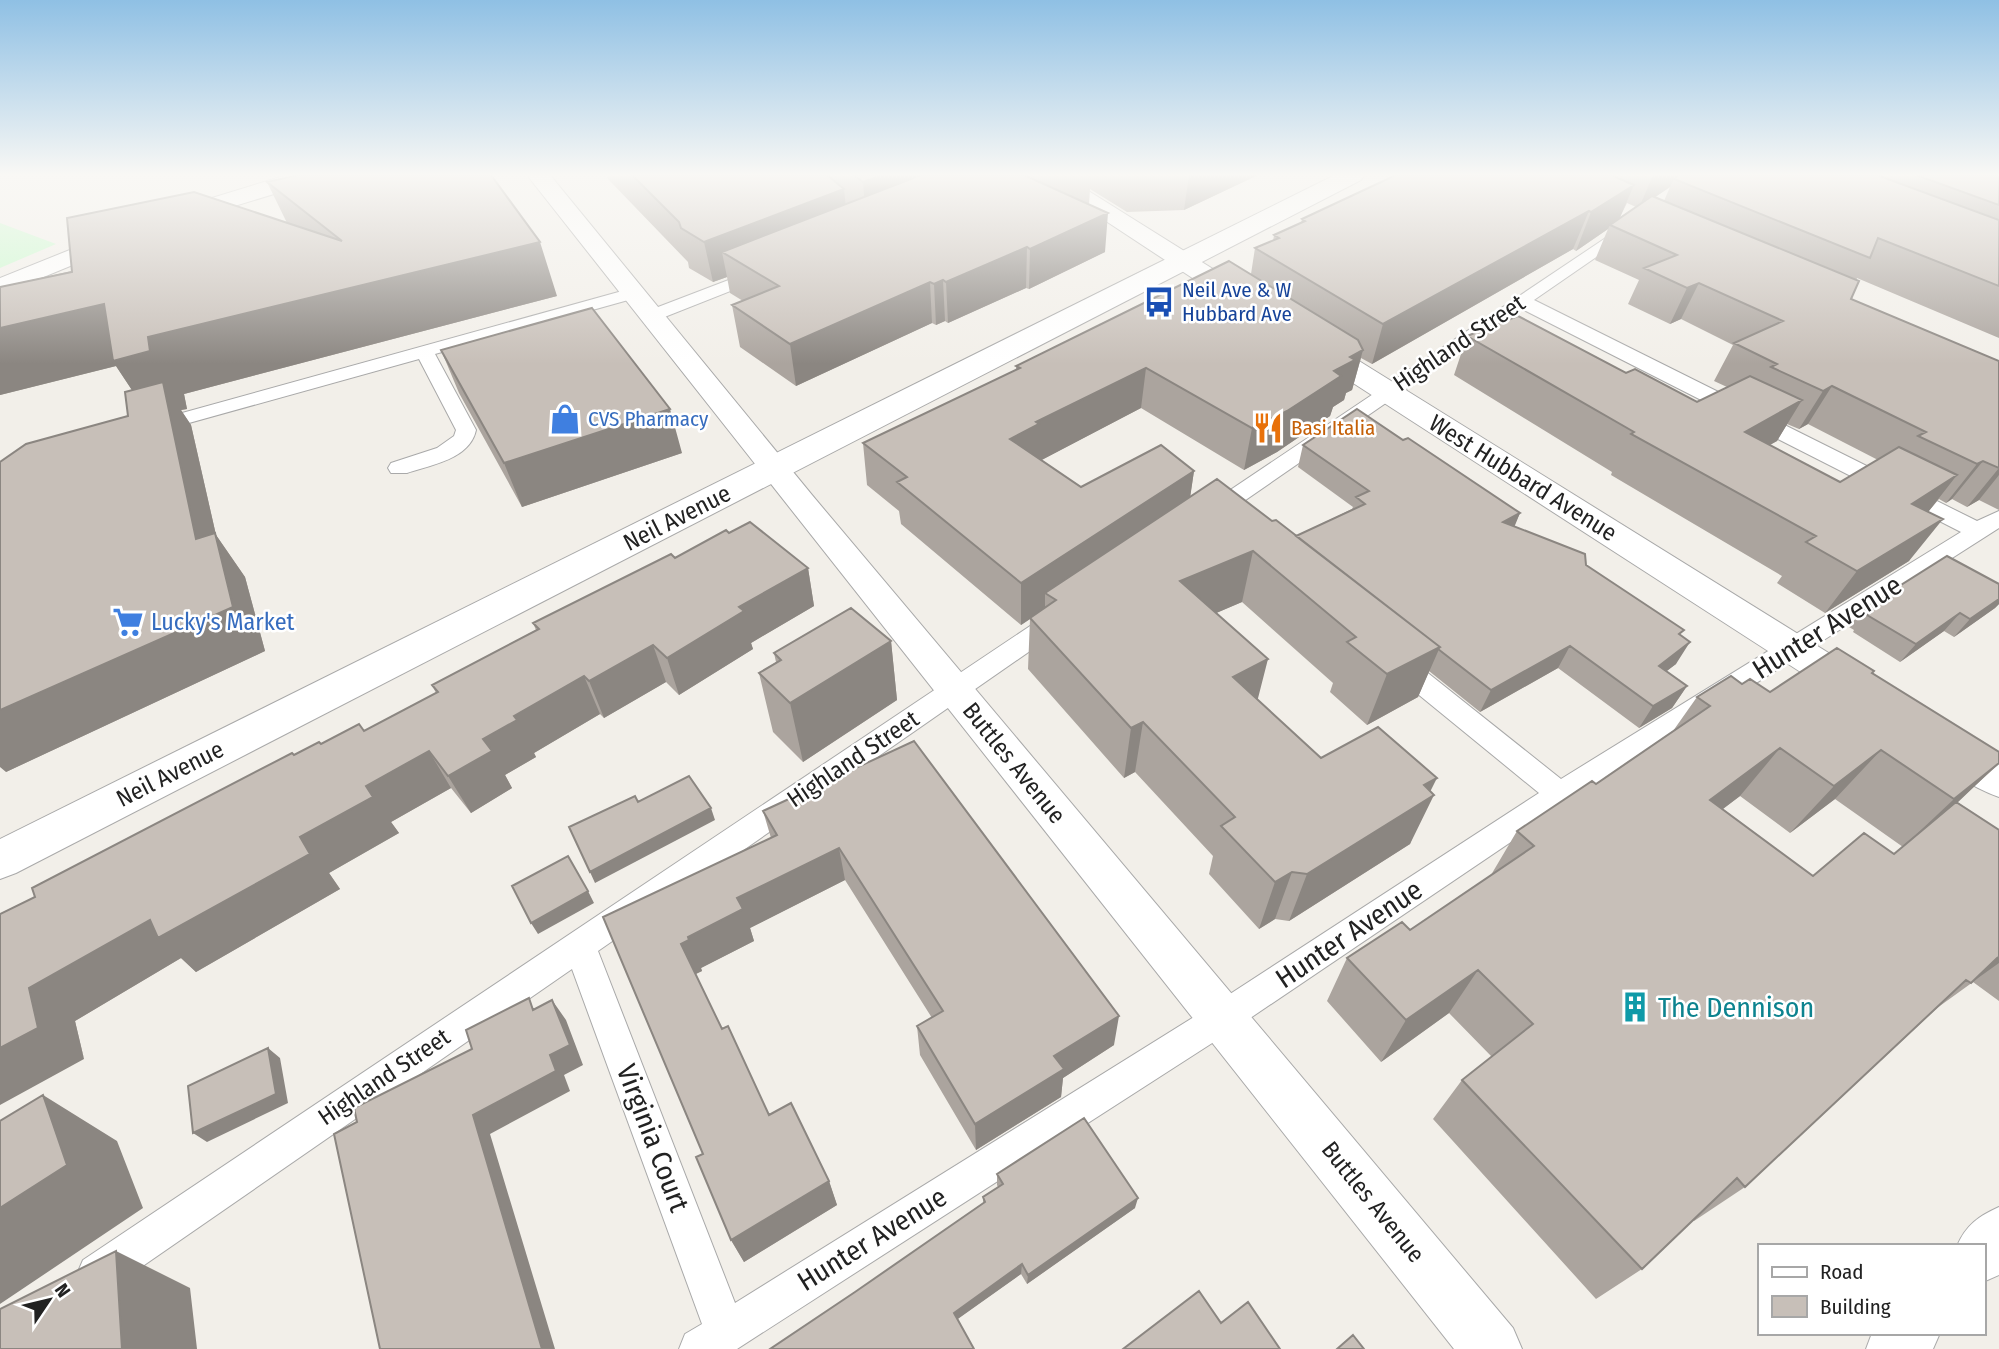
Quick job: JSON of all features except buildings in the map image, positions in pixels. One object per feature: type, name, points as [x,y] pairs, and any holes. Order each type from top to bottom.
[{"type":"street","points":[[0,287],[120,238]]},
{"type":"street","name":"Buttles Avenue","points":[[589,238],[773,469],[1492,1349]]},
{"type":"street","name":"West Hubbard Avenue","points":[[1147,238],[1884,707]]},
{"type":"street","name":"Neil Avenue","points":[[0,860],[1229,238]]},
{"type":"street","points":[[1919,729],[1999,780]]},
{"type":"street","points":[[1985,1251],[1999,1236]]},
{"type":"street","points":[[1896,1349],[1908,1335]]},
{"type":"lane","name":"Highland Street","points":[[1210,524],[1388,392],[1611,238]]},
{"type":"lane","points":[[651,316],[775,267]]},
{"type":"lane","points":[[139,431],[633,293]]},
{"type":"lane","points":[[1521,301],[1989,525]]},
{"type":"lane","points":[[399,468],[445,453],[464,439],[466,430],[424,351]]},
{"type":"lane","name":"Hunter Avenue","points":[[713,1340],[1222,1018],[1560,794],[1989,525]]},
{"type":"lane","name":"Highland Street","points":[[79,1286],[1073,608]]},
{"type":"lane","points":[[1376,645],[1560,794]]},
{"type":"lane","name":"Virginia Court","points":[[579,944],[713,1340]]},
{"type":"green space","points":[[0,238],[40,238],[56,244],[0,268]]},
{"type":"place","name":"Neil Ave & W Hubbard Ave","points":[[1159,302]]},
{"type":"place","name":"CVS Pharmacy","points":[[565,419]]},
{"type":"place","name":"Basi Italia","points":[[1268,428]]},
{"type":"place","name":"Lucky's Market","points":[[128,622]]},
{"type":"place","name":"The Dennison","points":[[1635,1007]]}]
